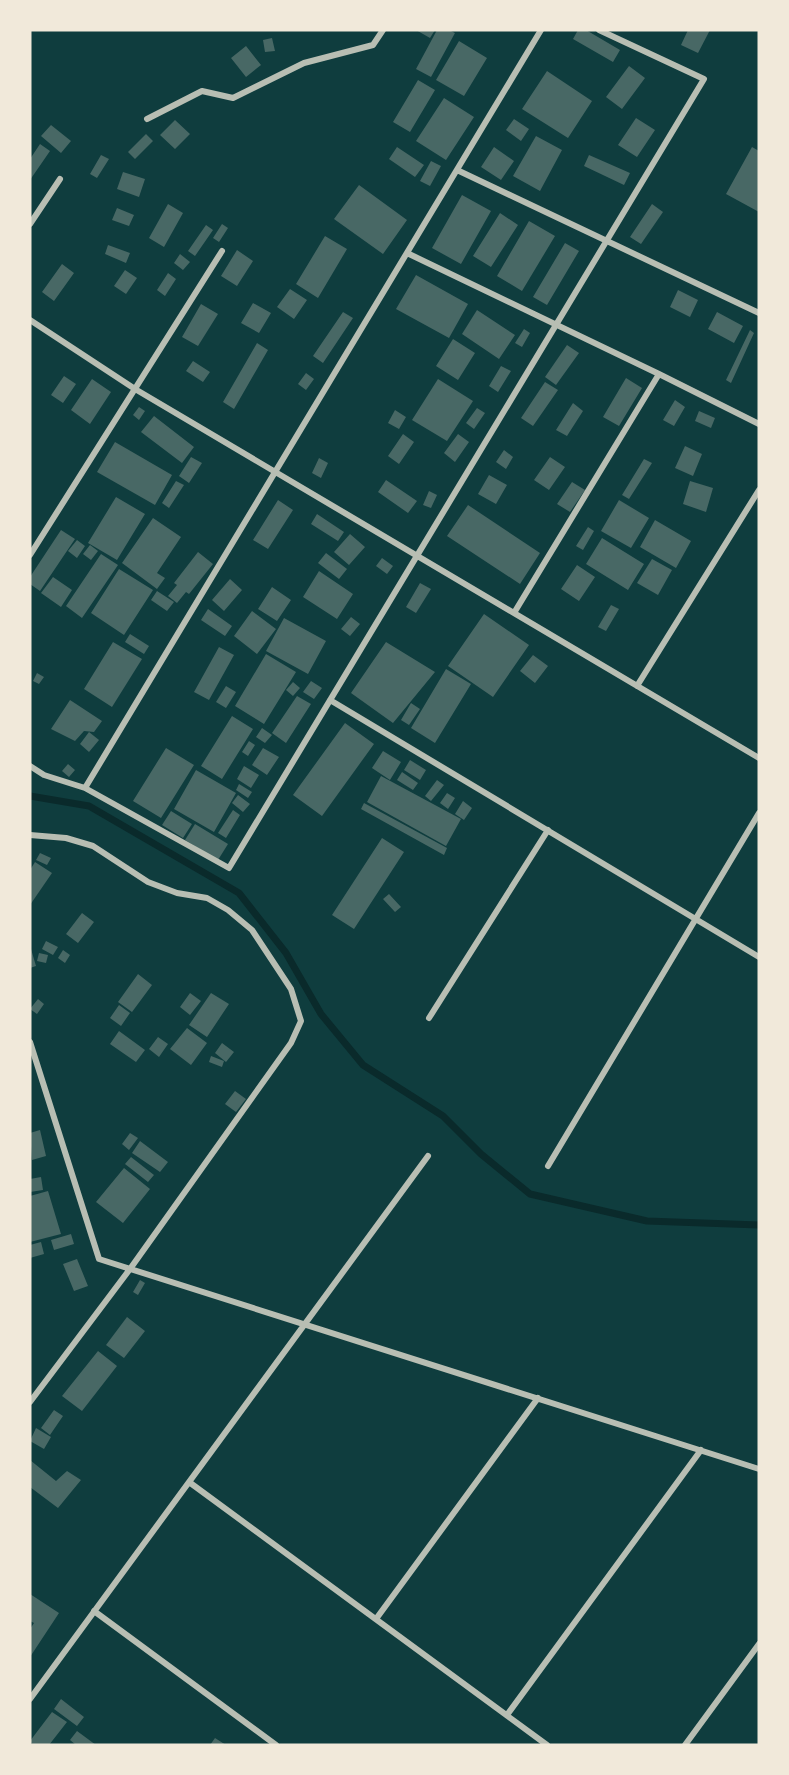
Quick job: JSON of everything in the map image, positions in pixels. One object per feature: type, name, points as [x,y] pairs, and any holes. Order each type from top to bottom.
[{"type":"street","points":[[147,119],[202,91],[233,98],[304,63],[373,45],[383,30]]},
{"type":"street","points":[[85,788],[541,30]]},
{"type":"street","points":[[30,766],[44,775],[85,788],[229,868],[704,79],[598,30]]},
{"type":"street","points":[[457,170],[759,313]]},
{"type":"street","points":[[30,224],[60,178]]},
{"type":"street","points":[[30,555],[222,251]]},
{"type":"street","points":[[407,253],[759,424]]},
{"type":"street","points":[[30,320],[135,389],[759,758]]},
{"type":"street","points":[[514,613],[659,374]]},
{"type":"street","points":[[637,686],[759,490]]},
{"type":"street","points":[[330,700],[759,957]]},
{"type":"street","points":[[548,1166],[759,813]]},
{"type":"street","points":[[429,1018],[548,830]]},
{"type":"street","points":[[30,836],[66,838],[93,846],[148,882],[177,893],[207,898],[228,910],[252,930],[291,988],[301,1021],[291,1043],[130,1269],[30,1402]]},
{"type":"street","points":[[30,1042],[99,1259],[759,1469]]},
{"type":"street","points":[[30,1699],[428,1156]]},
{"type":"street","points":[[376,1619],[538,1398]]},
{"type":"street","points":[[507,1715],[701,1450]]},
{"type":"street","points":[[189,1482],[547,1745]]},
{"type":"street","points":[[94,1611],[276,1745]]},
{"type":"street","points":[[685,1745],[759,1644]]},
{"type":"building","points":[[416,30],[435,30],[430,38]]},
{"type":"building","points":[[437,30],[449,30],[455,33],[431,77],[416,69]]},
{"type":"building","points":[[578,30],[586,30],[620,50],[613,62],[573,39]]},
{"type":"building","points":[[688,30],[710,30],[698,53],[681,45]]},
{"type":"building","points":[[272,38],[275,51],[265,52],[263,40]]},
{"type":"building","points":[[459,41],[487,58],[464,96],[436,80]]},
{"type":"building","points":[[246,46],[261,65],[246,77],[231,58]]},
{"type":"building","points":[[629,66],[645,78],[622,109],[606,97]]},
{"type":"building","points":[[547,71],[592,101],[568,138],[522,109]]},
{"type":"building","points":[[418,80],[435,90],[410,132],[393,122]]},
{"type":"building","points":[[444,98],[474,117],[446,160],[416,141]]},
{"type":"building","points":[[636,118],[655,130],[637,157],[618,145]]},
{"type":"building","points":[[514,119],[529,129],[521,141],[506,130]]},
{"type":"building","points":[[175,120],[190,134],[175,149],[160,135]]},
{"type":"building","points":[[51,125],[71,141],[61,153],[41,136]]},
{"type":"building","points":[[146,134],[153,141],[135,159],[128,152]]},
{"type":"building","points":[[536,136],[562,150],[540,191],[513,176]]},
{"type":"building","points":[[40,144],[50,151],[30,180],[30,159]]},
{"type":"building","points":[[397,147],[424,165],[415,177],[389,159]]},
{"type":"building","points":[[494,147],[514,161],[501,180],[481,167]]},
{"type":"building","points":[[752,147],[759,151],[759,212],[726,194]]},
{"type":"building","points":[[101,155],[109,159],[97,178],[90,174]]},
{"type":"building","points":[[589,155],[630,173],[624,185],[584,166]]},
{"type":"building","points":[[431,161],[441,166],[430,186],[420,181]]},
{"type":"building","points":[[123,172],[145,179],[139,197],[117,189]]},
{"type":"building","points":[[359,185],[407,220],[383,254],[334,219]]},
{"type":"building","points":[[462,195],[491,211],[461,264],[432,248]]},
{"type":"building","points":[[168,204],[183,213],[164,247],[149,238]]},
{"type":"building","points":[[652,204],[663,212],[641,244],[630,237]]},
{"type":"building","points":[[117,208],[134,215],[129,226],[112,220]]},
{"type":"building","points":[[500,213],[518,225],[491,267],[473,256]]},
{"type":"building","points":[[529,221],[555,236],[522,291],[497,276]]},
{"type":"building","points":[[222,224],[228,228],[219,242],[213,238]]},
{"type":"building","points":[[206,225],[213,230],[195,256],[188,251]]},
{"type":"building","points":[[325,236],[347,249],[318,298],[296,284]]},
{"type":"building","points":[[565,243],[579,251],[547,305],[533,297]]},
{"type":"building","points":[[108,245],[130,253],[126,263],[105,254]]},
{"type":"building","points":[[237,250],[253,261],[237,286],[221,276]]},
{"type":"building","points":[[180,254],[190,262],[183,270],[174,263]]},
{"type":"building","points":[[62,264],[74,273],[54,301],[42,292]]},
{"type":"building","points":[[125,270],[137,278],[126,294],[114,286]]},
{"type":"building","points":[[168,273],[176,279],[165,296],[157,290]]},
{"type":"building","points":[[416,275],[468,304],[449,338],[396,309]]},
{"type":"building","points":[[290,289],[307,300],[294,319],[277,307]]},
{"type":"building","points":[[678,290],[698,300],[690,317],[670,307]]},
{"type":"building","points":[[253,303],[271,313],[259,333],[241,323]]},
{"type":"building","points":[[201,304],[218,314],[198,346],[182,337]]},
{"type":"building","points":[[477,310],[515,335],[499,359],[462,334]]},
{"type":"building","points":[[343,312],[353,318],[323,363],[313,356]]},
{"type":"building","points":[[717,312],[743,326],[734,343],[708,329]]},
{"type":"building","points":[[524,329],[530,333],[522,347],[515,343]]},
{"type":"building","points":[[750,330],[754,333],[731,383],[726,380]]},
{"type":"building","points":[[453,339],[475,353],[458,380],[436,366]]},
{"type":"building","points":[[257,343],[268,350],[234,409],[223,402]]},
{"type":"building","points":[[567,345],[579,353],[556,385],[545,377]]},
{"type":"building","points":[[193,361],[210,372],[203,382],[186,371]]},
{"type":"building","points":[[501,366],[511,371],[498,392],[489,386]]},
{"type":"building","points":[[306,373],[314,379],[306,390],[298,384]]},
{"type":"building","points":[[64,376],[76,384],[63,403],[51,395]]},
{"type":"building","points":[[626,378],[642,388],[619,426],[603,417]]},
{"type":"building","points":[[92,379],[111,392],[90,424],[71,410]]},
{"type":"building","points":[[438,379],[473,401],[447,441],[412,420]]},
{"type":"building","points":[[545,382],[558,390],[533,426],[521,418]]},
{"type":"building","points":[[675,400],[685,407],[674,426],[663,420]]},
{"type":"building","points":[[573,403],[583,411],[567,436],[556,430]]},
{"type":"building","points":[[139,407],[145,411],[139,420],[133,415]]},
{"type":"building","points":[[477,408],[485,413],[474,429],[466,423]]},
{"type":"building","points":[[395,410],[406,417],[399,429],[388,423]]},
{"type":"building","points":[[699,411],[715,418],[711,428],[695,421]]},
{"type":"building","points":[[154,416],[194,447],[182,463],[141,432]]},
{"type":"building","points":[[403,434],[414,442],[399,464],[388,456]]},
{"type":"building","points":[[458,434],[469,442],[455,462],[444,453]]},
{"type":"building","points":[[115,442],[172,475],[155,505],[97,472]]},
{"type":"building","points":[[685,446],[702,454],[693,476],[675,468]]},
{"type":"building","points":[[504,450],[513,457],[506,469],[496,462]]},
{"type":"building","points":[[191,457],[202,463],[189,483],[179,476]]},
{"type":"building","points":[[550,457],[565,467],[549,490],[534,480]]},
{"type":"building","points":[[319,458],[328,463],[321,478],[312,473]]},
{"type":"building","points":[[644,459],[652,463],[629,499],[622,495]]},
{"type":"building","points":[[489,475],[507,485],[496,504],[478,494]]},
{"type":"building","points":[[386,480],[417,501],[408,513],[378,492]]},
{"type":"building","points":[[176,481],[184,485],[169,508],[162,503]]},
{"type":"building","points":[[690,481],[713,488],[706,512],[683,504]]},
{"type":"building","points":[[572,482],[585,490],[570,512],[557,504]]},
{"type":"building","points":[[429,491],[437,495],[431,508],[423,505]]},
{"type":"building","points":[[116,497],[145,514],[117,560],[88,543]]},
{"type":"building","points":[[278,500],[293,510],[268,549],[253,540]]},
{"type":"building","points":[[619,500],[649,518],[631,548],[601,531]]},
{"type":"building","points":[[468,505],[540,553],[520,584],[447,536]]},
{"type":"building","points":[[317,514],[344,532],[338,541],[311,524]]},
{"type":"building","points":[[153,518],[181,537],[157,573],[165,578],[157,589],[122,563]]},
{"type":"building","points":[[655,520],[691,541],[676,568],[640,547]]},
{"type":"building","points":[[588,527],[594,531],[583,550],[576,546]]},
{"type":"building","points":[[61,530],[75,539],[40,591],[30,584],[30,577]]},
{"type":"building","points":[[350,534],[365,547],[349,565],[334,552]]},
{"type":"building","points":[[602,538],[644,564],[628,590],[586,564]]},
{"type":"building","points":[[77,540],[85,546],[77,558],[68,551]]},
{"type":"building","points":[[90,545],[98,551],[91,560],[83,554]]},
{"type":"building","points":[[198,552],[213,564],[189,594],[186,592],[177,603],[168,596],[177,585],[174,583]]},
{"type":"building","points":[[326,553],[347,569],[339,579],[318,563]]},
{"type":"building","points":[[101,554],[118,565],[82,618],[66,606]]},
{"type":"building","points":[[382,558],[393,566],[387,574],[376,566]]},
{"type":"building","points":[[652,559],[672,570],[658,595],[637,583]]},
{"type":"building","points":[[577,565],[595,577],[579,601],[561,589]]},
{"type":"building","points":[[119,569],[153,590],[124,635],[91,613]]},
{"type":"building","points":[[319,571],[353,594],[337,619],[303,597]]},
{"type":"building","points":[[53,577],[72,590],[61,607],[41,593]]},
{"type":"building","points":[[230,579],[242,590],[224,611],[212,600]]},
{"type":"building","points":[[420,583],[431,589],[416,613],[406,607]]},
{"type":"building","points":[[272,587],[291,600],[277,621],[258,609]]},
{"type":"building","points":[[157,591],[174,602],[167,611],[151,600]]},
{"type":"building","points":[[611,605],[619,609],[606,631],[598,627]]},
{"type":"building","points":[[208,609],[232,626],[225,636],[201,620]]},
{"type":"building","points":[[252,611],[276,629],[257,654],[234,636]]},
{"type":"building","points":[[484,614],[529,645],[493,697],[448,666]]},
{"type":"building","points":[[351,617],[360,624],[350,636],[341,629]]},
{"type":"building","points":[[284,618],[326,641],[308,674],[266,651]]},
{"type":"building","points":[[130,634],[149,646],[144,654],[125,642]]},
{"type":"building","points":[[113,642],[142,659],[112,707],[84,689]]},
{"type":"building","points":[[386,642],[435,672],[393,723],[351,693]]},
{"type":"building","points":[[219,647],[234,655],[209,700],[194,692]]},
{"type":"building","points":[[266,654],[296,672],[264,724],[235,706]]},
{"type":"building","points":[[533,655],[548,666],[535,683],[520,671]]},
{"type":"building","points":[[446,669],[471,684],[435,743],[411,728]]},
{"type":"building","points":[[37,673],[44,677],[39,684],[33,681]]},
{"type":"building","points":[[311,681],[322,688],[314,699],[303,692]]},
{"type":"building","points":[[293,682],[300,688],[293,696],[286,690]]},
{"type":"building","points":[[226,686],[236,692],[226,708],[216,702]]},
{"type":"building","points":[[297,696],[311,704],[286,743],[272,733]]},
{"type":"building","points":[[70,700],[102,721],[94,732],[84,731],[75,741],[51,729]]},
{"type":"building","points":[[411,703],[420,709],[409,725],[401,720]]},
{"type":"building","points":[[232,716],[253,729],[222,779],[201,766]]},
{"type":"building","points":[[345,723],[374,744],[322,816],[293,795]]},
{"type":"building","points":[[262,728],[272,735],[265,743],[256,737]]},
{"type":"building","points":[[89,732],[99,740],[89,752],[80,744]]},
{"type":"building","points":[[249,741],[255,745],[248,756],[242,752]]},
{"type":"building","points":[[166,748],[194,765],[161,818],[133,801]]},
{"type":"building","points":[[263,748],[279,757],[267,775],[252,765]]},
{"type":"building","points":[[383,751],[401,762],[390,780],[372,768]]},
{"type":"building","points":[[410,760],[426,770],[420,780],[404,770]]},
{"type":"building","points":[[68,764],[75,770],[69,777],[62,771]]},
{"type":"building","points":[[244,766],[259,775],[251,788],[237,779]]},
{"type":"building","points":[[196,770],[236,793],[214,832],[174,809]]},
{"type":"building","points":[[402,772],[418,783],[413,790],[397,780]]},
{"type":"building","points":[[381,776],[461,819],[446,846],[367,802]]},
{"type":"building","points":[[437,780],[444,785],[431,801],[425,796]]},
{"type":"building","points":[[239,784],[252,792],[248,798],[236,790]]},
{"type":"building","points":[[447,793],[455,798],[448,809],[440,803]]},
{"type":"building","points":[[238,795],[250,804],[243,812],[232,803]]},
{"type":"building","points":[[463,801],[472,808],[464,820],[455,814]]},
{"type":"building","points":[[364,803],[447,848],[444,855],[361,809]]},
{"type":"building","points":[[233,810],[240,815],[226,838],[218,833]]},
{"type":"building","points":[[171,811],[192,824],[183,838],[162,825]]},
{"type":"building","points":[[195,824],[228,844],[218,860],[185,840]]},
{"type":"building","points":[[382,838],[404,852],[354,929],[332,915]]},
{"type":"building","points":[[40,853],[51,858],[47,865],[36,860]]},
{"type":"building","points":[[35,862],[52,873],[30,905],[30,870]]},
{"type":"building","points":[[389,894],[401,907],[395,912],[383,899]]},
{"type":"building","points":[[82,913],[94,922],[78,943],[66,934]]},
{"type":"building","points":[[46,941],[58,947],[53,955],[42,949]]},
{"type":"building","points":[[30,950],[36,966],[30,968]]},
{"type":"building","points":[[63,950],[70,955],[65,963],[58,958]]},
{"type":"building","points":[[39,953],[48,955],[46,963],[37,961]]},
{"type":"building","points":[[138,974],[152,985],[132,1012],[118,1002]]},
{"type":"building","points":[[190,993],[201,1001],[190,1015],[180,1007]]},
{"type":"building","points":[[211,993],[229,1004],[207,1037],[189,1025]]},
{"type":"building","points":[[38,999],[44,1004],[37,1014],[30,1009]]},
{"type":"building","points":[[119,1005],[130,1013],[121,1026],[110,1018]]},
{"type":"building","points":[[187,1028],[207,1043],[191,1065],[170,1049]]},
{"type":"building","points":[[119,1031],[145,1050],[136,1062],[110,1044]]},
{"type":"building","points":[[158,1037],[168,1044],[159,1057],[149,1049]]},
{"type":"building","points":[[222,1043],[234,1052],[226,1062],[215,1053]]},
{"type":"building","points":[[211,1056],[224,1061],[222,1067],[209,1062]]},
{"type":"building","points":[[235,1091],[246,1099],[236,1112],[225,1104]]},
{"type":"building","points":[[40,1130],[46,1156],[32,1160],[30,1133]]},
{"type":"building","points":[[130,1133],[138,1138],[129,1150],[122,1144]]},
{"type":"building","points":[[140,1141],[168,1162],[160,1172],[132,1153]]},
{"type":"building","points":[[131,1157],[154,1175],[148,1182],[125,1164]]},
{"type":"building","points":[[124,1168],[150,1189],[123,1223],[96,1202]]},
{"type":"building","points":[[41,1177],[43,1190],[30,1192],[30,1179]]},
{"type":"building","points":[[48,1191],[61,1234],[30,1242],[30,1196]]},
{"type":"building","points":[[71,1234],[74,1244],[54,1250],[51,1240]]},
{"type":"building","points":[[41,1242],[44,1254],[30,1258],[30,1245]]},
{"type":"building","points":[[77,1259],[88,1286],[74,1291],[63,1264]]},
{"type":"building","points":[[140,1280],[145,1283],[138,1295],[133,1292]]},
{"type":"building","points":[[127,1317],[145,1331],[124,1358],[106,1345]]},
{"type":"building","points":[[98,1351],[117,1366],[82,1411],[62,1396]]},
{"type":"building","points":[[54,1410],[63,1416],[50,1435],[41,1428]]},
{"type":"building","points":[[36,1428],[51,1437],[44,1449],[30,1441]]},
{"type":"building","points":[[30,1460],[56,1481],[67,1471],[81,1480],[58,1508],[30,1487]]},
{"type":"building","points":[[30,1594],[59,1613],[30,1657],[30,1629],[34,1623],[30,1621]]},
{"type":"building","points":[[61,1699],[84,1717],[77,1726],[54,1709]]},
{"type":"building","points":[[52,1712],[67,1722],[49,1745],[33,1745],[30,1741]]},
{"type":"building","points":[[77,1731],[96,1745],[76,1745],[70,1740]]},
{"type":"building","points":[[215,1738],[226,1745],[210,1745]]},
{"type":"waterway","points":[[30,796],[89,806],[239,893],[286,953],[321,1014],[363,1065],[443,1116],[481,1154],[530,1194],[647,1221],[759,1225]]}]
